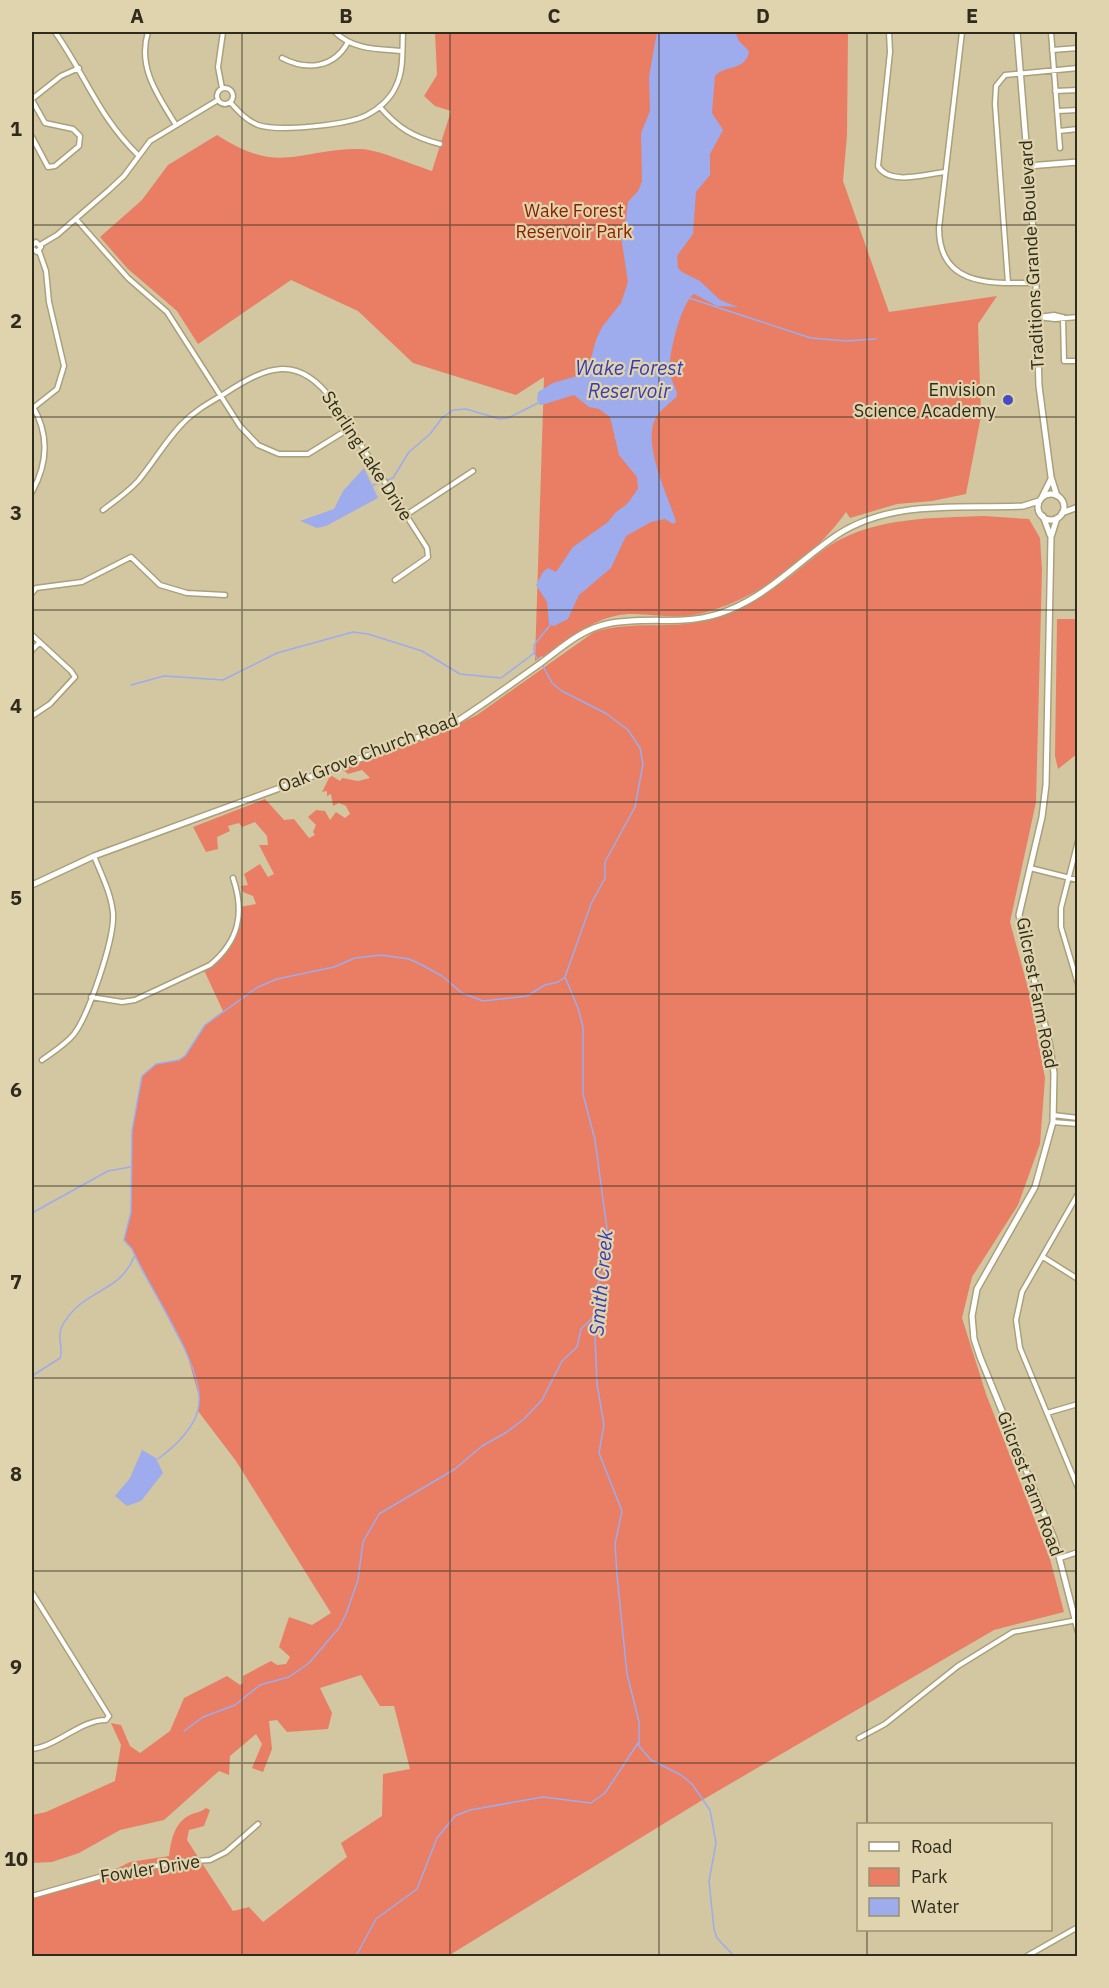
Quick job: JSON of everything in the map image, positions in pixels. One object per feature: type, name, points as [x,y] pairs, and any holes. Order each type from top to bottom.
[{"type":"main road","name":"Traditions Grande Boulevard","points":[[1017,32],[1036,283],[1039,386],[1051,477],[1059,498]]},
{"type":"main road","points":[[1028,166],[1077,162]]},
{"type":"main road","points":[[1051,477],[1041,499],[1042,515],[1059,516],[1077,506]]},
{"type":"main road","points":[[1041,499],[1050,494],[1077,506]]},
{"type":"main road","points":[[1059,498],[1063,507],[1059,516]]},
{"type":"main road","name":"Oak Grove Church Road","points":[[32,885],[94,856],[441,729],[459,720],[593,628],[626,621],[676,622],[703,619],[741,605],[772,586],[838,535],[869,519],[912,509],[1023,506],[1041,499]]},
{"type":"main road","name":"Oak Grove Church Road","points":[[1023,506],[1042,515]]},
{"type":"main road","name":"Gilcrest Farm Road","points":[[1042,515],[1051,537]]},
{"type":"main road","name":"Gilcrest Farm Road","points":[[1059,516],[1051,537],[1046,785],[1042,817],[1019,915],[1049,1042],[1054,1073],[1053,1122],[1035,1187],[977,1289],[972,1316],[977,1348],[1060,1558],[1077,1631]]},
{"type":"street","points":[[55,32],[79,68],[105,118],[138,155]]},
{"type":"street","points":[[148,32],[145,52],[150,81],[176,125]]},
{"type":"street","points":[[218,100],[218,93],[222,88],[218,67],[223,32]]},
{"type":"street","points":[[335,32],[348,42],[368,49],[402,51]]},
{"type":"street","points":[[230,102],[243,116],[258,125],[274,129],[351,121],[367,115],[380,107],[396,86],[403,32]]},
{"type":"street","points":[[889,32],[890,52],[878,166],[883,173],[894,177],[945,172]]},
{"type":"street","points":[[962,32],[939,236],[947,259],[957,270],[971,279],[1036,283]]},
{"type":"street","points":[[1051,32],[1060,148]]},
{"type":"street","points":[[282,58],[295,65],[318,66],[336,57],[348,42]]},
{"type":"street","points":[[1052,50],[1077,48]]},
{"type":"street","points":[[32,137],[48,167],[56,166],[79,146],[80,136],[74,129],[45,123],[39,117],[32,100],[61,76],[79,68]]},
{"type":"street","points":[[1008,283],[995,104],[1000,79],[1005,75],[1077,68]]},
{"type":"street","points":[[222,88],[232,93],[230,102]]},
{"type":"street","points":[[1055,92],[1077,90]]},
{"type":"street","points":[[32,246],[40,245],[76,219],[124,176],[150,141],[218,100]]},
{"type":"street","points":[[218,100],[224,104],[230,102]]},
{"type":"street","points":[[380,107],[406,133],[440,144]]},
{"type":"street","points":[[1057,111],[1077,110]]},
{"type":"street","points":[[1059,131],[1077,129]]},
{"type":"street","points":[[76,219],[128,278],[167,312],[248,436],[267,450],[279,454],[308,453],[350,428]]},
{"type":"street","points":[[32,492],[44,458],[45,444],[41,421],[32,407],[57,389],[64,366],[48,302],[46,271],[39,251],[40,245]]},
{"type":"street","points":[[32,246],[39,251]]},
{"type":"street","points":[[1037,317],[1055,320],[1063,317],[1077,317]]},
{"type":"street","points":[[1063,317],[1064,362],[1077,361]]},
{"type":"street","name":"Sterling Lake Drive","points":[[103,510],[136,482],[182,424],[221,395],[259,373],[277,368],[296,370],[307,375],[323,388],[427,548],[428,557],[395,580]]},
{"type":"street","points":[[406,515],[473,471]]},
{"type":"street","points":[[32,599],[34,597],[32,593],[36,588],[91,578],[131,557],[160,585],[187,594],[225,595]]},
{"type":"street","points":[[32,635],[75,677],[50,704],[32,716]]},
{"type":"street","points":[[32,651],[39,643]]},
{"type":"street","points":[[1077,841],[1061,908],[1061,927],[1077,984]]},
{"type":"street","points":[[42,1060],[75,1032],[91,997],[110,941],[113,914],[111,898],[94,856]]},
{"type":"street","points":[[1030,868],[1077,880]]},
{"type":"street","points":[[91,997],[122,1002],[135,1000],[210,964],[219,957],[233,939],[239,923],[240,902],[233,878]]},
{"type":"street","points":[[1053,1115],[1077,1118]]},
{"type":"street","points":[[1053,1122],[1077,1124]]},
{"type":"street","points":[[1077,1194],[1022,1293],[1017,1309],[1016,1327],[1022,1354],[1077,1488]]},
{"type":"street","points":[[1043,1257],[1077,1279]]},
{"type":"street","points":[[1047,1413],[1077,1404]]},
{"type":"street","points":[[1060,1558],[1077,1552]]},
{"type":"street","points":[[32,1749],[56,1741],[99,1720],[106,1720],[110,1716],[33,1594]]},
{"type":"street","points":[[859,1738],[885,1724],[958,1666],[1013,1632],[1076,1620]]},
{"type":"street","name":"Fowler Drive","points":[[32,1896],[113,1873],[179,1862],[210,1860],[226,1852],[258,1824]]},
{"type":"street","points":[[1027,1956],[1077,1927]]},
{"type":"green space","name":"Wake Forest Reservoir Park","points":[[435,32],[848,32],[847,135],[843,181],[889,312],[997,296],[978,324],[981,416],[966,494],[932,501],[897,504],[850,518],[846,512],[816,546],[798,562],[757,591],[736,602],[693,615],[624,614],[615,616],[586,628],[544,658],[542,656],[535,661],[544,377],[516,395],[413,363],[358,311],[291,280],[198,344],[177,311],[128,269],[100,237],[142,200],[168,165],[217,135],[239,147],[273,157],[361,149],[387,155],[432,171],[451,111],[435,106],[424,96],[437,75]]},
{"type":"green space","points":[[984,516],[1029,519],[1040,538],[1042,570],[1036,802],[1010,922],[1029,992],[1045,1078],[1040,1144],[1018,1205],[972,1277],[962,1318],[986,1394],[1050,1559],[1064,1612],[994,1630],[704,1799],[448,1956],[32,1956],[32,1896],[104,1875],[130,1862],[169,1856],[172,1839],[179,1824],[188,1816],[206,1808],[210,1810],[204,1826],[189,1830],[187,1840],[233,1911],[249,1907],[263,1922],[347,1857],[341,1843],[382,1816],[383,1774],[410,1769],[394,1706],[380,1706],[361,1675],[320,1688],[332,1713],[328,1729],[287,1732],[277,1720],[269,1721],[272,1749],[263,1772],[252,1768],[262,1744],[256,1734],[230,1756],[229,1775],[219,1771],[164,1820],[120,1830],[79,1853],[52,1862],[32,1863],[32,1815],[46,1812],[115,1781],[121,1745],[111,1723],[121,1725],[130,1746],[140,1753],[170,1731],[184,1698],[227,1676],[240,1685],[243,1683],[243,1676],[271,1661],[277,1665],[286,1664],[290,1657],[279,1647],[289,1617],[312,1625],[331,1613],[236,1461],[198,1411],[199,1396],[187,1354],[132,1249],[124,1240],[131,1212],[132,1131],[142,1076],[156,1064],[179,1060],[185,1056],[205,1025],[223,1011],[203,968],[223,950],[234,934],[240,916],[240,907],[256,904],[253,896],[243,892],[241,886],[248,885],[244,874],[260,864],[268,877],[274,874],[259,845],[268,845],[267,836],[255,822],[242,827],[239,823],[228,826],[230,831],[217,837],[218,849],[206,852],[193,827],[265,799],[284,820],[294,819],[309,838],[315,835],[313,832],[316,825],[308,817],[316,810],[325,811],[330,820],[336,812],[345,818],[350,814],[346,806],[339,803],[333,806],[331,794],[327,796],[327,791],[322,792],[329,778],[332,776],[340,781],[342,778],[358,781],[370,778],[362,770],[348,774],[341,768],[433,736],[477,715],[594,632],[623,626],[680,624],[707,620],[740,607],[772,589],[832,544],[849,535],[886,524],[906,521]]},
{"type":"green space","points":[[1057,619],[1078,619],[1077,754],[1058,769],[1055,756]]},
{"type":"water","name":"Wake Forest Reservoir","points":[[657,32],[735,32],[739,41],[749,51],[740,65],[724,70],[715,76],[712,113],[723,130],[710,154],[710,175],[696,192],[693,234],[677,256],[678,268],[682,272],[700,281],[720,300],[738,307],[717,306],[694,294],[684,308],[676,331],[670,367],[677,396],[657,416],[652,440],[658,469],[676,522],[673,524],[665,519],[651,522],[626,536],[611,568],[579,595],[568,619],[554,626],[549,624],[547,602],[536,585],[543,572],[548,568],[556,572],[573,547],[608,522],[627,504],[638,489],[637,477],[619,455],[610,417],[599,409],[589,407],[574,395],[540,405],[537,400],[538,392],[553,383],[587,373],[596,340],[602,327],[621,303],[628,282],[620,230],[626,219],[628,202],[638,191],[642,181],[641,133],[650,111],[649,77]]},
{"type":"water","points":[[364,468],[378,498],[326,526],[317,528],[300,521],[334,509],[343,491]]},
{"type":"water","points":[[142,1450],[156,1458],[163,1473],[141,1501],[127,1506],[115,1496],[130,1478]]},
{"type":"waterway","points":[[689,298],[811,338],[846,341],[876,339]]},
{"type":"waterway","points":[[371,486],[393,478],[409,452],[430,434],[442,418],[453,410],[466,409],[500,419],[508,418],[538,403]]},
{"type":"waterway","name":"Smith Creek","points":[[538,660],[534,653],[534,645],[551,624]]},
{"type":"waterway","points":[[131,685],[164,676],[223,680],[277,653],[353,632],[368,634],[422,651],[460,674],[501,678],[533,654]]},
{"type":"waterway","name":"Smith Creek","points":[[543,666],[552,683],[562,691],[607,714],[628,730],[640,748],[643,764],[635,807],[605,862],[605,878],[591,904],[565,977],[583,1027],[583,1094],[595,1140],[607,1229],[604,1243],[606,1265],[598,1283],[595,1337],[597,1384],[604,1425],[599,1453],[622,1511],[615,1544],[617,1575],[627,1674],[639,1722],[639,1746],[651,1760],[681,1775],[692,1784],[710,1810],[716,1843],[709,1881],[714,1929],[717,1938],[734,1956]]},
{"type":"waterway","points":[[158,1459],[192,1424],[198,1410],[199,1393],[186,1352],[175,1329],[132,1249],[124,1240],[131,1212],[132,1131],[142,1076],[156,1064],[179,1060],[185,1056],[205,1025],[258,987],[277,979],[334,967],[355,958],[381,955],[409,959],[442,976],[462,993],[483,1001],[527,996],[545,985],[564,978]]},
{"type":"waterway","points":[[32,1213],[108,1171],[130,1167]]},
{"type":"waterway","points":[[32,1376],[60,1358],[60,1330],[70,1314],[119,1278],[134,1257]]},
{"type":"waterway","points":[[184,1731],[203,1717],[235,1705],[260,1685],[289,1677],[309,1663],[339,1628],[346,1614],[358,1580],[363,1542],[379,1514],[455,1469],[482,1446],[507,1432],[525,1418],[542,1400],[562,1361],[577,1347],[581,1329],[595,1315]]},
{"type":"waterway","points":[[356,1956],[376,1919],[417,1889],[437,1838],[455,1816],[470,1810],[543,1797],[591,1803],[605,1793],[638,1743]]},
{"type":"place","name":"Envision Science Academy","points":[[1008,400]]}]
